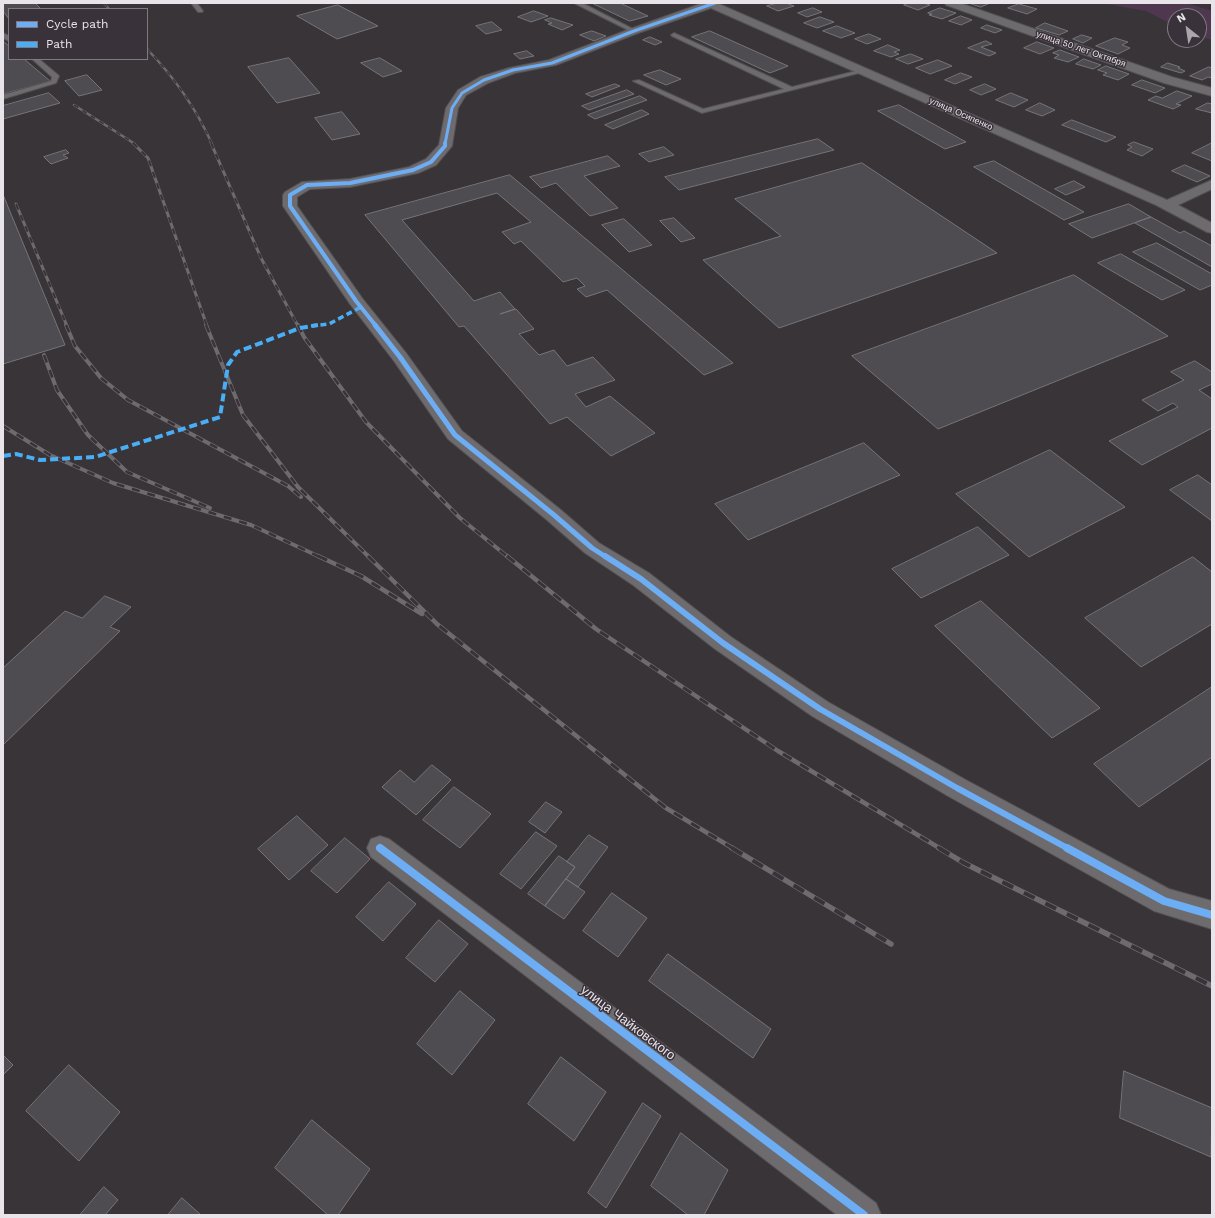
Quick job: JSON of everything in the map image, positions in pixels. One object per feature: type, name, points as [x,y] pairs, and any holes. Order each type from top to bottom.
[{"type":"street","points":[[711,3],[552,63],[513,70],[484,80],[462,93],[452,108],[445,146],[431,162],[413,170],[376,178],[307,186],[290,195],[290,206],[356,301],[400,357],[455,435],[554,514],[592,548],[641,579],[723,643],[820,709],[957,788],[1164,901],[1212,915]]},
{"type":"street","name":"улица Осипенко","points":[[711,3],[1167,205],[1212,229]]},
{"type":"street","name":"улица 50 лет Октября","points":[[950,3],[1168,80],[1212,92]]},
{"type":"street","points":[[1167,205],[1212,184]]},
{"type":"street","name":"улица Чайковского","points":[[380,848],[864,1215]]},
{"type":"lane","points":[[194,3],[200,11]]},
{"type":"lane","points":[[576,3],[634,31]]},
{"type":"lane","points":[[674,35],[791,89]]},
{"type":"lane","points":[[3,97],[54,82],[56,76],[35,60]]},
{"type":"lane","points":[[637,81],[702,111],[864,71]]},
{"type":"shaded area","points":[[1101,3],[1187,3],[1203,8],[1167,8],[1167,22],[1146,11]]},
{"type":"shaded area","points":[[1207,9],[1212,11],[1212,40],[1207,38]]},
{"type":"building","points":[[3,3],[35,3],[40,8],[8,8],[8,18],[3,11]]},
{"type":"building","points":[[592,3],[620,3],[648,16],[630,21]]},
{"type":"building","points":[[778,3],[786,3],[794,6],[778,11],[767,6]]},
{"type":"building","points":[[909,3],[923,3],[930,5],[918,10],[904,5]]},
{"type":"building","points":[[969,3],[990,3],[981,7]]},
{"type":"building","points":[[1019,4],[1037,9],[1027,14],[1008,8]]},
{"type":"building","points":[[338,5],[378,26],[337,39],[297,16]]},
{"type":"building","points":[[813,8],[822,12],[807,17],[798,13]]},
{"type":"building","points":[[940,8],[956,13],[942,19],[929,15],[932,14],[928,13]]},
{"type":"building","points":[[534,11],[548,16],[531,22],[518,17]]},
{"type":"building","points":[[961,16],[972,20],[961,25],[949,21]]},
{"type":"building","points":[[820,17],[834,22],[817,28],[804,23]]},
{"type":"building","points":[[551,18],[573,25],[562,30],[548,24],[552,23],[545,20]]},
{"type":"building","points":[[492,22],[502,30],[486,34],[476,26]]},
{"type":"building","points":[[1045,23],[1068,31],[1059,35],[1036,28]]},
{"type":"building","points":[[987,25],[1002,30],[995,33],[981,28]]},
{"type":"building","points":[[837,26],[855,33],[841,38],[823,31]]},
{"type":"building","points":[[592,31],[606,36],[594,41],[580,35]]},
{"type":"building","points":[[710,31],[788,66],[770,73],[692,37]]},
{"type":"building","points":[[869,34],[881,39],[867,44],[855,39]]},
{"type":"building","points":[[1082,35],[1092,38],[1083,43],[1073,39]]},
{"type":"building","points":[[650,37],[662,42],[655,45],[643,40]]},
{"type":"building","points":[[1115,38],[1128,42],[1122,45],[1130,48],[1118,54],[1096,46]]},
{"type":"building","points":[[3,41],[8,45],[8,60],[25,60],[50,81],[3,94]]},
{"type":"building","points":[[986,41],[992,44],[981,47],[996,53],[989,56],[968,48]]},
{"type":"building","points":[[1037,42],[1054,48],[1040,54],[1024,48]]},
{"type":"building","points":[[888,45],[900,50],[894,52],[899,54],[891,57],[874,51]]},
{"type":"building","points":[[1060,50],[1079,57],[1068,62],[1054,58],[1059,55],[1053,53]]},
{"type":"building","points":[[527,51],[534,56],[520,59],[514,54]]},
{"type":"building","points":[[911,54],[923,59],[908,64],[896,59]]},
{"type":"building","points":[[289,58],[320,93],[277,103],[248,67]]},
{"type":"building","points":[[380,58],[402,71],[383,77],[361,63]]},
{"type":"building","points":[[1084,59],[1101,65],[1093,69],[1076,64]]},
{"type":"building","points":[[938,60],[952,66],[930,74],[916,68]]},
{"type":"building","points":[[1168,63],[1180,67],[1178,68],[1185,71],[1181,73],[1161,67]]},
{"type":"building","points":[[1106,66],[1129,74],[1118,80],[1103,75],[1107,73],[1098,70]]},
{"type":"building","points":[[1209,67],[1212,68],[1212,78],[1208,77],[1202,80],[1190,76]]},
{"type":"building","points":[[660,70],[681,79],[666,85],[644,75]]},
{"type":"building","points":[[961,73],[972,77],[955,84],[945,80]]},
{"type":"building","points":[[87,75],[102,90],[79,96],[65,81]]},
{"type":"building","points":[[1142,80],[1165,88],[1155,93],[1132,85]]},
{"type":"building","points":[[615,84],[620,86],[592,97],[586,94]]},
{"type":"building","points":[[985,84],[996,89],[981,95],[970,90]]},
{"type":"building","points":[[627,90],[634,94],[589,110],[582,106]]},
{"type":"building","points":[[1177,91],[1192,96],[1176,104],[1181,105],[1173,109],[1148,100],[1156,96],[1162,98]]},
{"type":"building","points":[[49,93],[60,103],[3,119],[3,106]]},
{"type":"building","points":[[1011,93],[1028,100],[1014,107],[996,100]]},
{"type":"building","points":[[640,96],[647,100],[595,119],[588,115]]},
{"type":"building","points":[[1040,103],[1055,110],[1042,116],[1026,110]]},
{"type":"building","points":[[1208,103],[1212,104],[1212,113],[1196,109]]},
{"type":"building","points":[[899,105],[966,142],[945,149],[878,111]]},
{"type":"building","points":[[642,110],[649,114],[613,129],[605,125]]},
{"type":"building","points":[[342,112],[360,134],[332,140],[315,118]]},
{"type":"building","points":[[1072,120],[1116,137],[1106,142],[1062,125]]},
{"type":"building","points":[[818,139],[834,150],[679,190],[665,177]]},
{"type":"building","points":[[1134,142],[1153,149],[1142,156],[1127,150],[1132,147],[1128,145]]},
{"type":"building","points":[[1212,143],[1212,161],[1192,153]]},
{"type":"building","points":[[664,147],[674,155],[649,162],[639,154]]},
{"type":"building","points":[[66,150],[69,153],[63,155],[68,158],[51,164],[44,157]]},
{"type":"building","points":[[608,156],[620,166],[584,176],[618,208],[590,216],[556,183],[541,188],[530,177]]},
{"type":"building","points":[[994,161],[1084,212],[1064,220],[974,167]]},
{"type":"building","points":[[862,163],[997,253],[779,328],[703,260],[781,236],[735,199]]},
{"type":"building","points":[[1185,165],[1210,176],[1197,182],[1172,171]]},
{"type":"building","points":[[510,175],[733,363],[704,375],[607,290],[586,297],[577,289],[585,286],[577,278],[563,282],[521,241],[514,244],[502,232],[531,222],[497,193],[402,220],[474,301],[500,292],[515,309],[500,314],[516,309],[534,329],[519,334],[539,355],[554,350],[567,366],[593,357],[615,380],[575,394],[586,407],[610,396],[655,433],[611,456],[567,417],[550,424],[464,326],[459,327],[365,215]]},
{"type":"building","points":[[1074,181],[1085,187],[1066,195],[1055,189]]},
{"type":"building","points":[[4,197],[65,345],[3,364],[3,198]]},
{"type":"building","points":[[1129,204],[1151,217],[1092,238],[1069,224]]},
{"type":"building","points":[[1151,217],[1180,233],[1184,231],[1212,246],[1212,267],[1135,223]]},
{"type":"building","points":[[674,218],[695,238],[681,242],[660,221]]},
{"type":"building","points":[[624,219],[652,245],[629,252],[602,225]]},
{"type":"building","points":[[1157,243],[1212,274],[1212,285],[1200,290],[1133,252]]},
{"type":"building","points":[[1121,254],[1185,290],[1162,300],[1098,263]]},
{"type":"building","points":[[1074,275],[1168,336],[938,429],[852,356]]},
{"type":"building","points":[[1195,361],[1212,372],[1212,384],[1199,390],[1212,399],[1212,428],[1142,465],[1109,441],[1178,407],[1173,403],[1158,411],[1142,400],[1184,380],[1171,372]]},
{"type":"building","points":[[864,443],[900,475],[748,540],[715,504]]},
{"type":"building","points":[[1050,450],[1125,507],[1029,557],[956,494]]},
{"type":"building","points":[[1198,475],[1212,485],[1212,521],[1170,490]]},
{"type":"building","points":[[978,527],[1009,555],[921,598],[892,569]]},
{"type":"building","points":[[1193,557],[1212,572],[1212,624],[1141,667],[1085,618]]},
{"type":"building","points":[[105,596],[131,607],[110,627],[120,631],[3,745],[3,668],[65,611],[82,618]]},
{"type":"building","points":[[981,601],[1100,708],[1052,738],[935,626]]},
{"type":"building","points":[[1212,687],[1212,757],[1139,807],[1094,764]]},
{"type":"building","points":[[432,765],[451,780],[416,815],[382,787],[400,770],[414,782]]},
{"type":"building","points":[[454,787],[491,814],[460,848],[423,820]]},
{"type":"building","points":[[546,802],[562,812],[545,833],[529,822]]},
{"type":"building","points":[[297,816],[328,845],[289,880],[258,849]]},
{"type":"building","points":[[536,832],[557,846],[521,889],[500,874]]},
{"type":"building","points":[[589,835],[608,847],[578,887],[566,879],[575,867],[567,862]]},
{"type":"building","points":[[345,838],[370,859],[337,893],[311,871]]},
{"type":"building","points":[[559,856],[575,867],[545,906],[528,894]]},
{"type":"building","points":[[566,879],[585,892],[564,919],[545,906]]},
{"type":"building","points":[[389,882],[416,904],[383,941],[356,917]]},
{"type":"building","points":[[612,893],[647,918],[618,957],[583,931]]},
{"type":"building","points":[[439,920],[468,944],[435,982],[406,958]]},
{"type":"building","points":[[668,954],[771,1029],[753,1058],[649,981]]},
{"type":"building","points":[[460,991],[495,1020],[452,1075],[417,1044]]},
{"type":"building","points":[[3,1055],[13,1065],[3,1075]]},
{"type":"building","points":[[561,1057],[606,1092],[574,1141],[528,1104]]},
{"type":"building","points":[[69,1065],[120,1112],[79,1161],[26,1111]]},
{"type":"building","points":[[1124,1071],[1212,1108],[1211,1157],[1120,1118]]},
{"type":"building","points":[[643,1103],[661,1116],[606,1208],[588,1193]]},
{"type":"building","points":[[312,1120],[370,1169],[338,1215],[328,1215],[275,1168]]},
{"type":"building","points":[[681,1133],[728,1170],[704,1215],[688,1215],[651,1186]]},
{"type":"building","points":[[104,1187],[118,1200],[105,1215],[80,1215]]},
{"type":"building","points":[[182,1198],[201,1215],[168,1215]]},
{"type":"railway","points":[[104,3],[108,8]]},
{"type":"railway","points":[[148,50],[184,94],[199,118],[212,144]]},
{"type":"railway","points":[[74,105],[135,144]]},
{"type":"railway","points":[[133,143],[148,158],[207,326]]},
{"type":"railway","points":[[211,143],[261,258],[298,326]]},
{"type":"railway","points":[[16,204],[67,326]]},
{"type":"railway","points":[[66,325],[75,346],[101,378],[128,400],[288,486],[301,497]]},
{"type":"railway","points":[[206,325],[243,415],[298,487],[369,557]]},
{"type":"railway","points":[[298,325],[304,337],[366,422],[460,518],[508,557]]},
{"type":"railway","points":[[44,355],[57,390],[88,435],[127,472],[210,508]]},
{"type":"railway","points":[[3,426],[50,455],[113,483],[251,525],[320,557]]},
{"type":"railway","points":[[318,556],[361,576],[422,614]]},
{"type":"railway","points":[[368,556],[437,624],[666,808],[734,849]]},
{"type":"railway","points":[[507,556],[596,629],[778,751],[941,849]]},
{"type":"railway","points":[[732,848],[891,944]]},
{"type":"railway","points":[[939,848],[964,863],[1212,986]]},
{"type":"marked path","points":[[3,456],[16,454],[40,460],[95,457],[220,417],[228,365],[237,352],[300,328],[329,324],[361,307]]},
{"type":"cycle path","points":[[715,3],[634,31],[552,63],[513,70],[484,80],[462,93],[452,108],[445,146],[431,162],[413,170],[350,183],[307,185],[290,195],[290,206],[356,301],[400,357],[455,435],[554,515],[592,548],[641,579],[723,643],[820,709],[957,788],[1164,901],[1212,915]]},
{"type":"cycle path","points":[[380,848],[864,1215]]}]
